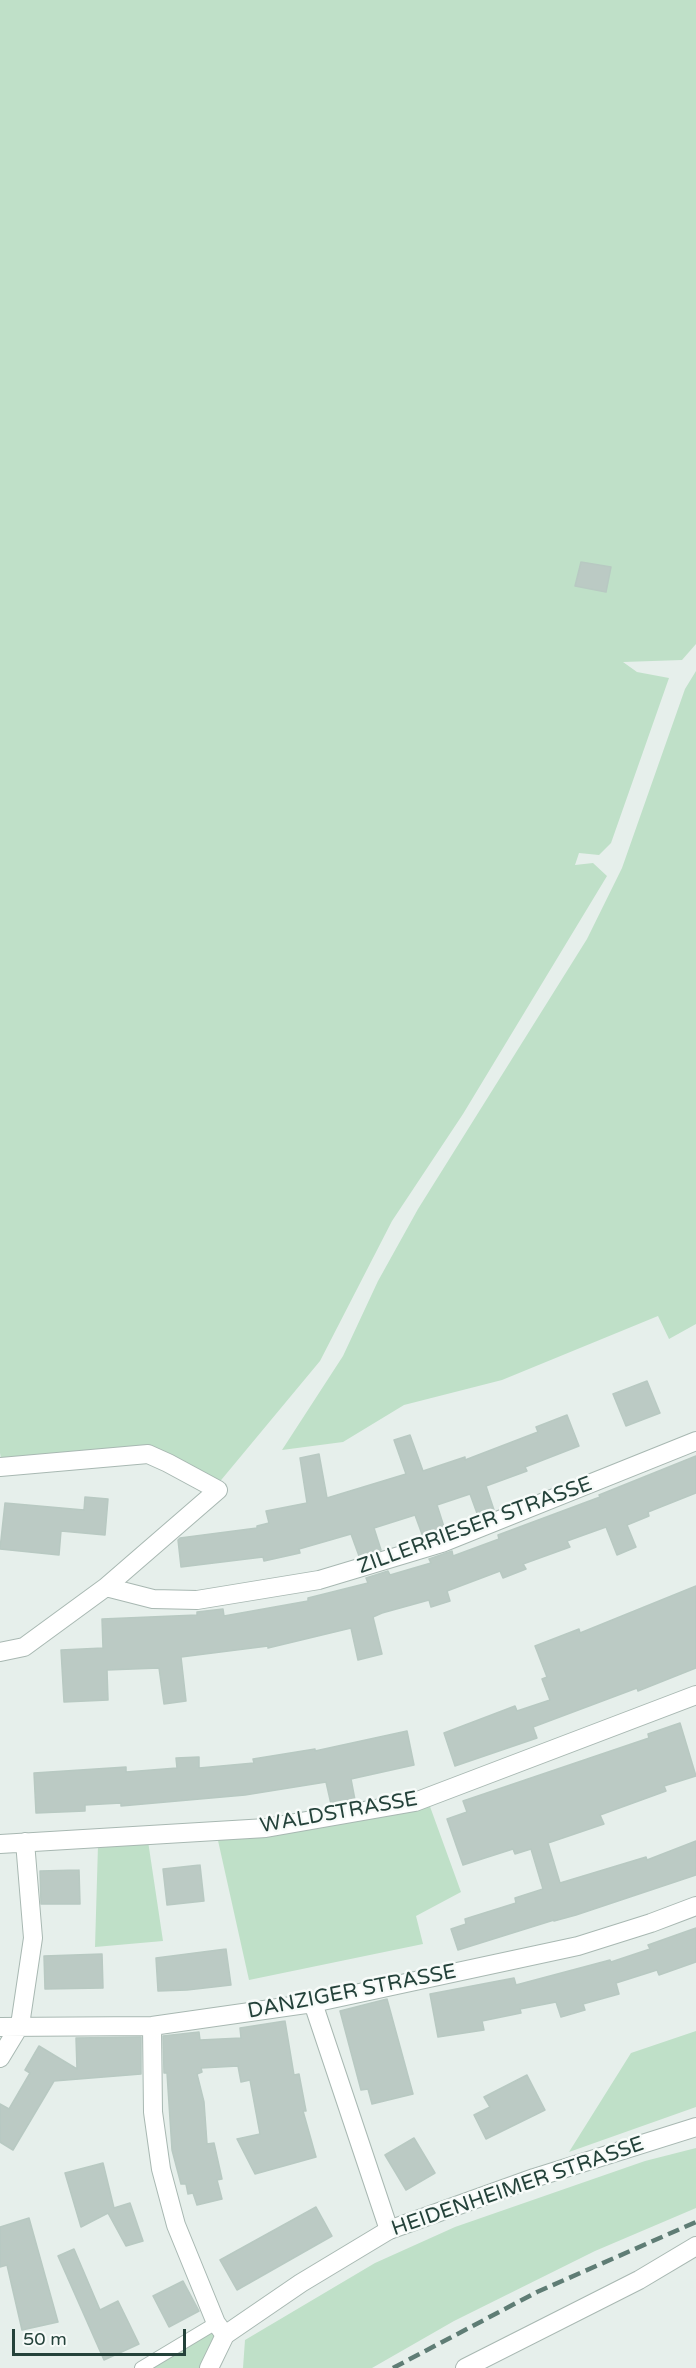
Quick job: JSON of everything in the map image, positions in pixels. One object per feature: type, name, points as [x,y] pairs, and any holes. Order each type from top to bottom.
[{"type":"street","name":"ZILLERRIESER STRASSE","points":[[106,1587],[153,1599],[197,1600],[319,1580],[442,1543],[696,1441]]},
{"type":"street","points":[[0,1467],[148,1454],[218,1490],[106,1587],[24,1647],[0,1652]]},
{"type":"street","name":"WALDSTRASSE","points":[[0,1844],[266,1828],[415,1802],[696,1695]]},
{"type":"street","points":[[0,2058],[20,2025],[33,1938],[24,1842]]},
{"type":"street","name":"DANZIGER STRASSE","points":[[0,2026],[152,2026],[313,2003],[578,1946],[696,1906]]},
{"type":"street","points":[[313,2003],[389,2230]]},
{"type":"street","points":[[152,2026],[153,2112],[161,2169],[176,2225],[220,2329]]},
{"type":"street","name":"HEIDENHEIMER STRASSE","points":[[209,2368],[220,2329],[389,2230],[534,2178],[696,2127]]},
{"type":"street","points":[[465,2368],[639,2280],[696,2246]]},
{"type":"lane","points":[[141,2368],[220,2329]]},
{"type":"green space","points":[[0,0],[696,0],[696,644],[682,660],[623,662],[637,672],[669,678],[611,843],[599,855],[579,853],[575,865],[593,863],[607,876],[463,1114],[392,1221],[320,1361],[217,1485],[149,1450],[2,1464],[0,1453]]},
{"type":"green space","points":[[696,671],[696,1324],[669,1339],[658,1316],[502,1380],[404,1405],[343,1442],[282,1450],[343,1356],[378,1281],[418,1209],[587,939],[622,868],[685,689]]},
{"type":"green space","points":[[428,1801],[461,1892],[416,1916],[423,1944],[249,1980],[217,1836]]},
{"type":"green space","points":[[148,1841],[163,1941],[95,1947],[98,1845]]},
{"type":"green space","points":[[696,2031],[696,2107],[569,2152],[631,2053]]},
{"type":"green space","points":[[696,2148],[696,2208],[595,2251],[454,2321],[372,2368],[243,2368],[245,2340],[375,2263],[455,2227],[645,2161]]},
{"type":"green space","points":[[216,2323],[225,2335],[209,2368],[141,2368]]},
{"type":"building","points":[[581,562],[611,567],[606,592],[575,586]]},
{"type":"building","points":[[647,1381],[660,1413],[626,1426],[613,1394]]},
{"type":"building","points":[[567,1415],[579,1446],[525,1467],[527,1471],[486,1486],[494,1510],[478,1516],[470,1494],[437,1505],[445,1530],[423,1537],[415,1515],[374,1528],[381,1550],[359,1556],[351,1534],[299,1549],[300,1553],[264,1561],[263,1557],[181,1567],[178,1540],[180,1538],[257,1528],[257,1526],[269,1523],[266,1511],[307,1503],[300,1458],[319,1454],[327,1498],[406,1474],[394,1440],[410,1435],[423,1471],[465,1457],[465,1460],[538,1432],[536,1427]]},
{"type":"building","points":[[696,1456],[696,1493],[648,1512],[649,1516],[627,1525],[636,1547],[617,1555],[606,1527],[567,1541],[570,1547],[523,1564],[526,1569],[503,1578],[500,1571],[447,1591],[450,1601],[431,1607],[429,1600],[382,1613],[373,1617],[382,1654],[358,1660],[351,1628],[268,1648],[268,1646],[181,1657],[186,1701],[164,1704],[159,1668],[107,1670],[108,1700],[64,1702],[61,1650],[103,1648],[102,1619],[197,1615],[197,1612],[223,1609],[224,1616],[308,1601],[308,1598],[368,1583],[366,1578],[388,1571],[390,1575],[431,1563],[429,1559],[452,1551],[453,1556],[499,1539],[498,1535],[600,1497],[599,1495]]},
{"type":"building","points":[[85,1497],[108,1499],[105,1535],[61,1531],[59,1555],[0,1549],[5,1503],[84,1510]]},
{"type":"building","points":[[696,1586],[696,1668],[638,1691],[637,1688],[533,1727],[537,1738],[455,1766],[444,1733],[515,1706],[517,1711],[550,1700],[542,1679],[547,1677],[535,1646],[579,1629],[580,1633]]},
{"type":"building","points":[[680,1723],[696,1776],[664,1786],[666,1791],[600,1815],[604,1824],[548,1843],[560,1883],[646,1857],[647,1860],[696,1841],[696,1875],[576,1915],[458,1950],[451,1929],[466,1924],[465,1919],[516,1903],[515,1898],[543,1889],[531,1849],[515,1854],[513,1849],[463,1865],[447,1819],[467,1812],[463,1801],[649,1738],[648,1734]]},
{"type":"building","points":[[407,1731],[414,1765],[351,1779],[355,1800],[331,1804],[326,1782],[245,1795],[121,1806],[121,1803],[85,1805],[85,1811],[36,1813],[34,1773],[126,1767],[126,1772],[177,1768],[176,1758],[199,1757],[199,1768],[254,1763],[253,1759],[315,1749],[315,1751]]},
{"type":"building","points":[[200,1865],[204,1901],[167,1905],[163,1869]]},
{"type":"building","points":[[79,1870],[80,1904],[41,1904],[40,1871]]},
{"type":"building","points":[[696,1928],[696,1962],[659,1975],[657,1970],[616,1983],[619,1994],[583,2004],[585,2010],[561,2017],[556,2002],[520,2009],[521,2013],[482,2021],[484,2030],[438,2037],[430,1994],[514,1978],[516,1985],[610,1960],[611,1962],[650,1949],[648,1945]]},
{"type":"building","points":[[226,1949],[231,1985],[158,1991],[156,1958]]},
{"type":"building","points":[[102,1954],[103,1988],[45,1989],[44,1956]]},
{"type":"building","points":[[387,1999],[413,2094],[372,2104],[368,2089],[361,2090],[340,2011]]},
{"type":"building","points":[[285,2021],[294,2075],[299,2074],[306,2111],[303,2111],[316,2157],[255,2174],[237,2139],[260,2134],[250,2080],[241,2082],[238,2066],[201,2068],[202,2072],[197,2074],[204,2102],[207,2144],[214,2143],[222,2179],[217,2180],[222,2199],[197,2205],[193,2193],[188,2194],[186,2184],[181,2184],[172,2150],[167,2073],[164,2073],[163,2036],[199,2032],[200,2040],[241,2038],[240,2028]]},
{"type":"building","points":[[141,2037],[141,2074],[54,2081],[13,2150],[0,2142],[0,2104],[9,2109],[30,2073],[25,2070],[39,2046],[77,2069],[76,2038]]},
{"type":"building","points":[[527,2075],[545,2110],[486,2139],[474,2115],[490,2107],[484,2097]]},
{"type":"building","points":[[414,2138],[435,2173],[406,2190],[385,2155]]},
{"type":"building","points":[[103,2163],[114,2208],[130,2203],[143,2241],[126,2246],[108,2213],[81,2227],[65,2173]]},
{"type":"building","points":[[316,2207],[332,2236],[237,2290],[220,2260]]},
{"type":"building","points":[[29,2218],[58,2322],[22,2330],[7,2265],[0,2267],[0,2227]]},
{"type":"building","points":[[74,2249],[100,2310],[118,2301],[139,2344],[104,2360],[58,2256]]},
{"type":"building","points":[[183,2281],[199,2311],[169,2327],[153,2296]]},
{"type":"railway","points":[[393,2368],[537,2292],[696,2222]]}]
